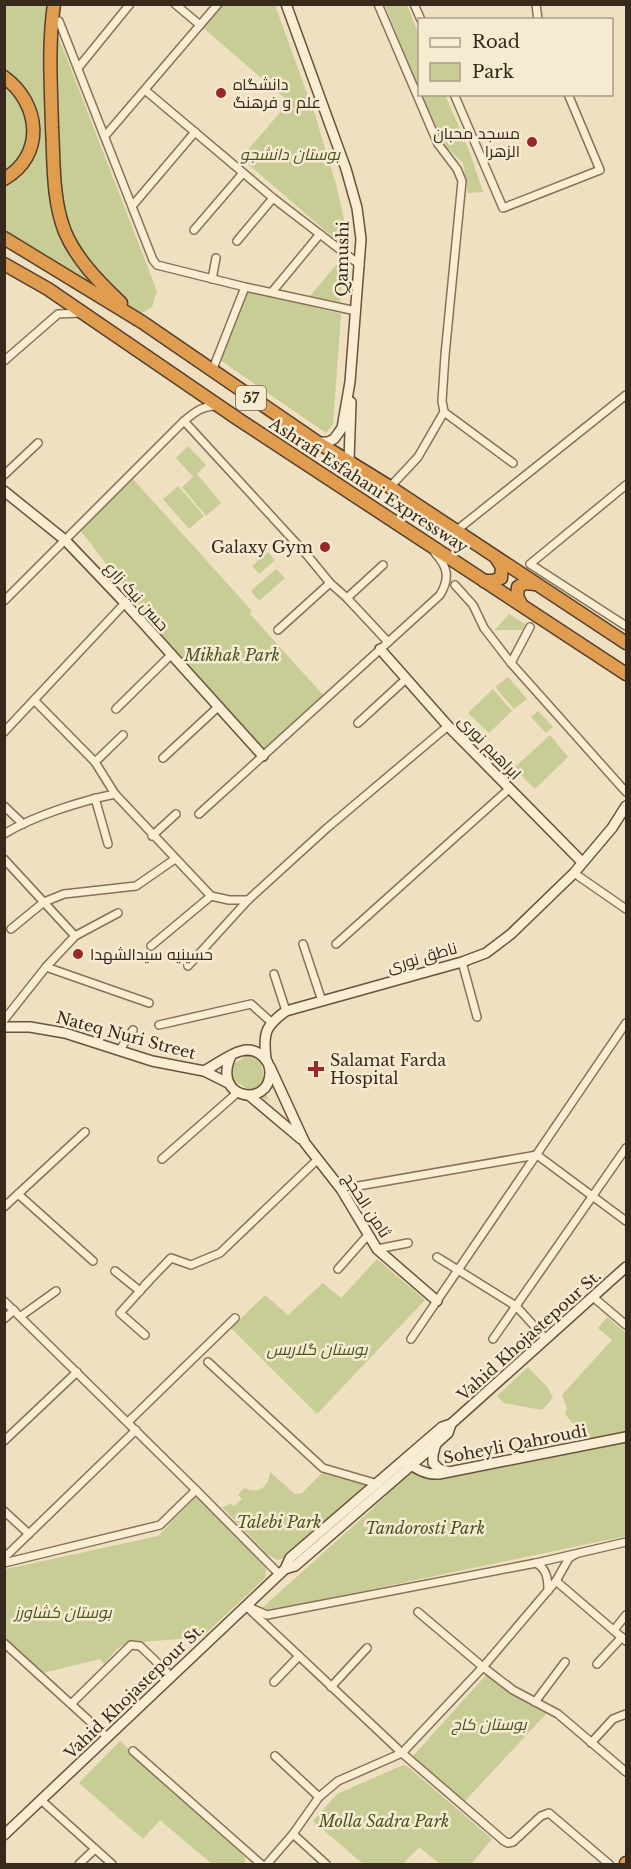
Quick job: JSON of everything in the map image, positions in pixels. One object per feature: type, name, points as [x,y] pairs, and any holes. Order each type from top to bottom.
[{"type":"highway","points":[[54,4],[50,55],[54,167],[59,212],[71,243],[88,269],[142,322]]},
{"type":"highway","points":[[4,76],[25,98],[33,117],[33,140],[26,159],[22,166],[4,180]]},
{"type":"highway","name":"Ashrafi Esfahani Expressway","points":[[4,238],[142,322],[317,442],[457,530],[497,559],[627,643]]},
{"type":"highway","name":"Ashrafi Esfahani Expressway","points":[[4,264],[48,289],[328,479],[627,674]]},
{"type":"highway","points":[[484,581],[493,582],[501,578],[502,567],[497,559]]},
{"type":"highway","points":[[521,604],[517,596],[518,587],[535,584]]},
{"type":"street","points":[[78,68],[130,4]]},
{"type":"street","points":[[175,4],[200,26]]},
{"type":"street","points":[[105,136],[218,4]]},
{"type":"street","name":"Qamushi","points":[[286,4],[346,170],[357,208],[361,239],[360,265],[350,382]]},
{"type":"street","points":[[378,4],[438,144],[457,169],[462,181],[442,401],[444,412],[418,457],[390,487]]},
{"type":"street","points":[[414,4],[420,18]]},
{"type":"street","points":[[59,21],[153,260],[157,265],[357,311]]},
{"type":"street","points":[[145,90],[273,198],[360,265]]},
{"type":"street","points":[[455,96],[503,207],[600,170],[569,96]]},
{"type":"street","points":[[133,205],[195,132]]},
{"type":"street","points":[[194,230],[243,173]]},
{"type":"street","points":[[237,241],[273,198]]},
{"type":"street","points":[[272,292],[320,234]]},
{"type":"street","points":[[212,279],[216,258]]},
{"type":"street","points":[[212,372],[245,287]]},
{"type":"street","points":[[4,361],[58,314],[84,313]]},
{"type":"street","points":[[317,442],[328,442],[334,439],[342,428],[350,382]]},
{"type":"street","points":[[348,461],[350,382]]},
{"type":"street","points":[[457,530],[627,395]]},
{"type":"street","points":[[4,601],[184,421],[197,410],[207,406],[219,406]]},
{"type":"street","points":[[444,412],[513,463]]},
{"type":"street","points":[[184,421],[330,583],[347,598],[384,646]]},
{"type":"street","points":[[4,475],[38,443]]},
{"type":"street","points":[[625,489],[530,564],[627,626]]},
{"type":"street","name":"حسن نیک زارع","points":[[4,491],[65,540],[263,756]]},
{"type":"street","points":[[199,814],[440,595],[447,574],[445,563],[435,553],[432,545]]},
{"type":"street","points":[[347,598],[383,565]]},
{"type":"street","points":[[278,630],[330,583]]},
{"type":"street","points":[[455,585],[473,605],[484,627],[511,663],[627,792]]},
{"type":"street","points":[[4,732],[125,603]]},
{"type":"street","points":[[511,663],[530,627]]},
{"type":"street","name":"ابراهیم نوری","points":[[384,646],[406,679],[448,726],[582,861]]},
{"type":"street","points":[[116,709],[171,655]]},
{"type":"street","points":[[358,723],[406,679]]},
{"type":"street","points":[[34,700],[95,762],[115,794],[152,836],[211,896],[229,900],[248,900]]},
{"type":"street","points":[[163,758],[218,707]]},
{"type":"street","points":[[188,966],[248,900],[327,828],[448,726]]},
{"type":"street","points":[[95,762],[123,735]]},
{"type":"street","points":[[336,944],[509,789]]},
{"type":"street","points":[[4,834],[23,824],[95,798],[115,794]]},
{"type":"street","points":[[95,798],[108,844]]},
{"type":"street","points":[[4,806],[23,824]]},
{"type":"street","name":"ناطق نوری","points":[[264,1037],[271,1022],[286,1011],[462,962],[486,953],[511,934],[574,873],[612,828],[627,806]]},
{"type":"street","points":[[152,836],[176,814]]},
{"type":"street","points":[[4,859],[75,936]]},
{"type":"street","points":[[11,929],[44,902],[64,894],[136,886],[175,859]]},
{"type":"street","points":[[574,873],[627,909]]},
{"type":"street","points":[[151,946],[211,896]]},
{"type":"street","points":[[4,1020],[46,967],[75,936],[118,913]]},
{"type":"street","points":[[303,945],[322,1001]]},
{"type":"street","points":[[462,962],[477,1017]]},
{"type":"street","points":[[46,967],[149,1003]]},
{"type":"street","points":[[274,974],[286,1011]]},
{"type":"street","points":[[159,1025],[251,1004],[271,1022]]},
{"type":"street","points":[[411,1339],[627,1023]]},
{"type":"street","name":"Nateq Nuri Street","points":[[4,1027],[30,1027],[64,1033],[153,1061],[204,1071],[228,1083]]},
{"type":"street","points":[[119,1051],[133,1029]]},
{"type":"street","points":[[204,1071],[264,1037],[270,1079],[266,1088],[250,1096]]},
{"type":"street","points":[[241,1051],[250,1050],[268,1063],[305,1143]]},
{"type":"street","points":[[231,1056],[226,1072],[228,1083],[237,1093],[250,1096],[305,1143]]},
{"type":"street","points":[[162,1159],[237,1093]]},
{"type":"street","points":[[4,1207],[85,1132]]},
{"type":"street","name":"ثامن الحجج","points":[[305,1143],[341,1189],[377,1249],[437,1301]]},
{"type":"street","points":[[493,1339],[627,1148]]},
{"type":"street","points":[[341,1189],[537,1155],[627,1221]]},
{"type":"street","points":[[145,1335],[120,1313],[171,1258],[191,1265],[220,1253],[317,1160]]},
{"type":"street","points":[[18,1194],[93,1261]]},
{"type":"street","points":[[338,1269],[368,1235]]},
{"type":"street","points":[[377,1249],[408,1243]]},
{"type":"street","points":[[436,1257],[516,1306],[546,1339]]},
{"type":"street","name":"Vahid Khojastepour St.","points":[[282,1571],[296,1566],[408,1463],[442,1427],[451,1424],[627,1267]]},
{"type":"street","points":[[115,1271],[140,1291]]},
{"type":"street","points":[[21,1316],[56,1291]]},
{"type":"street","points":[[593,1297],[627,1325]]},
{"type":"street","points":[[4,1301],[196,1490],[282,1571]]},
{"type":"street","points":[[4,1319],[14,1310]]},
{"type":"street","points":[[128,1422],[235,1318]]},
{"type":"street","points":[[208,1362],[322,1468],[378,1484]]},
{"type":"street","points":[[4,1441],[77,1372]]},
{"type":"street","name":"Vahid Khojastepour St.","points":[[4,1835],[246,1606],[282,1571],[290,1558],[378,1484],[437,1443],[448,1433],[451,1424]]},
{"type":"street","points":[[4,1558],[136,1430]]},
{"type":"street","name":"Soheyli Qahroudi","points":[[408,1463],[433,1474],[627,1437]]},
{"type":"street","points":[[437,1443],[433,1463],[439,1469],[453,1471]]},
{"type":"street","points":[[4,1563],[160,1525],[196,1490]]},
{"type":"street","points":[[4,1510],[29,1534]]},
{"type":"street","points":[[246,1606],[267,1615],[536,1563],[627,1542]]},
{"type":"street","points":[[267,1864],[293,1834],[319,1797],[338,1781],[402,1753],[483,1667],[556,1581],[563,1566],[576,1554]]},
{"type":"street","points":[[536,1563],[544,1568],[548,1591]]},
{"type":"street","points":[[556,1581],[624,1639],[597,1664]]},
{"type":"street","points":[[246,1606],[402,1753],[504,1841],[513,1842],[541,1816],[549,1813],[609,1864]]},
{"type":"street","points":[[418,1612],[513,1690],[558,1714],[627,1772]]},
{"type":"street","points":[[614,1630],[627,1615]]},
{"type":"street","points":[[4,1643],[107,1737]]},
{"type":"street","points":[[72,1703],[131,1645],[140,1646],[167,1672]]},
{"type":"street","points":[[331,1687],[367,1648]]},
{"type":"street","points":[[274,1682],[299,1656]]},
{"type":"street","points":[[535,1702],[565,1662]]},
{"type":"street","points":[[591,1743],[613,1719],[627,1714]]},
{"type":"street","points":[[133,1751],[261,1864]]},
{"type":"street","points":[[275,1756],[319,1797]]},
{"type":"street","points":[[41,1800],[112,1864]]},
{"type":"street","points":[[293,1834],[326,1864]]},
{"type":"street","points":[[79,1864],[95,1849]]},
{"type":"green space","points":[[5,5],[49,5],[54,208],[110,297],[5,232],[5,184],[38,129],[5,72]]},
{"type":"green space","name":"بوستان دانشجو","points":[[223,5],[275,5],[315,115],[336,184],[344,219],[342,245],[241,158],[289,102],[201,26]]},
{"type":"green space","points":[[385,5],[407,5],[418,32],[418,88]]},
{"type":"green space","points":[[55,28],[157,291],[152,307],[138,315],[85,262],[74,242],[58,192]]},
{"type":"green space","points":[[5,82],[24,104],[29,129],[23,157],[5,175]]},
{"type":"green space","points":[[421,96],[445,96],[469,150],[483,192],[468,193],[463,163],[441,142]]},
{"type":"green space","points":[[337,264],[344,270],[340,302],[310,296]]},
{"type":"green space","points":[[248,290],[341,314],[333,424],[326,433],[220,360]]},
{"type":"green space","points":[[188,446],[206,465],[197,474],[221,503],[206,516],[182,487],[193,477],[176,458]]},
{"type":"green space","name":"Mikhak Park","points":[[133,479],[252,611],[250,614],[324,696],[263,750],[163,641],[157,629],[80,530]]},
{"type":"green space","points":[[178,486],[204,516],[189,529],[163,499]]},
{"type":"green space","points":[[268,552],[275,560],[259,574],[252,566]]},
{"type":"green space","points":[[276,569],[285,578],[259,601],[251,591]]},
{"type":"green space","points":[[509,614],[525,624],[523,630],[495,630]]},
{"type":"green space","points":[[508,677],[527,699],[514,709],[495,687]]},
{"type":"green space","points":[[493,689],[512,711],[489,733],[468,713]]},
{"type":"green space","points":[[538,711],[553,727],[546,733],[531,717]]},
{"type":"green space","points":[[550,735],[568,757],[535,789],[514,768]]},
{"type":"green space","points":[[258,1047],[268,1101],[221,1073]]},
{"type":"green space","name":"بوستان گلاریس","points":[[377,1259],[425,1300],[317,1414],[231,1328],[265,1295],[288,1315],[323,1283],[341,1298]]},
{"type":"green space","points":[[607,1317],[626,1333],[626,1433],[587,1441],[565,1414],[567,1408],[562,1395],[612,1340],[598,1328]]},
{"type":"green space","points":[[528,1367],[548,1388],[553,1398],[542,1410],[504,1403],[497,1396]]},
{"type":"green space","name":"Tandorosti Park","points":[[626,1441],[626,1536],[273,1610],[262,1608],[411,1471],[438,1479]]},
{"type":"green space","name":"Talebi Park","points":[[324,1471],[368,1486],[288,1557],[277,1560],[267,1554],[222,1507],[230,1503],[234,1506],[242,1499],[238,1495],[244,1488],[258,1490],[265,1486],[270,1472],[295,1494],[302,1493]]},
{"type":"green space","name":"بوستان کشاورز","points":[[197,1496],[266,1568],[265,1578],[202,1637],[143,1642],[131,1640],[117,1649],[104,1664],[100,1659],[43,1673],[5,1638],[6,1569],[158,1536]]},
{"type":"green space","name":"بوستان کاج","points":[[487,1674],[510,1693],[547,1713],[464,1802],[412,1757]]},
{"type":"green space","points":[[120,1741],[245,1857],[245,1864],[212,1864],[160,1820],[143,1839],[79,1783]]},
{"type":"green space","name":"Molla Sadra Park","points":[[403,1765],[492,1839],[471,1864],[440,1864],[419,1847],[403,1864],[363,1864],[313,1821],[337,1794]]},
{"type":"place","name":"دانشگاه علم و فرهنگ","points":[[221,93]]},
{"type":"place","name":"مسجد محبان الزهرا","points":[[532,142]]},
{"type":"place","name":"Galaxy Gym","points":[[325,547]]},
{"type":"place","name":"حسینیه سیدالشهدا","points":[[78,954]]},
{"type":"place","name":"Salamat Farda Hospital","points":[[316,1069]]}]
